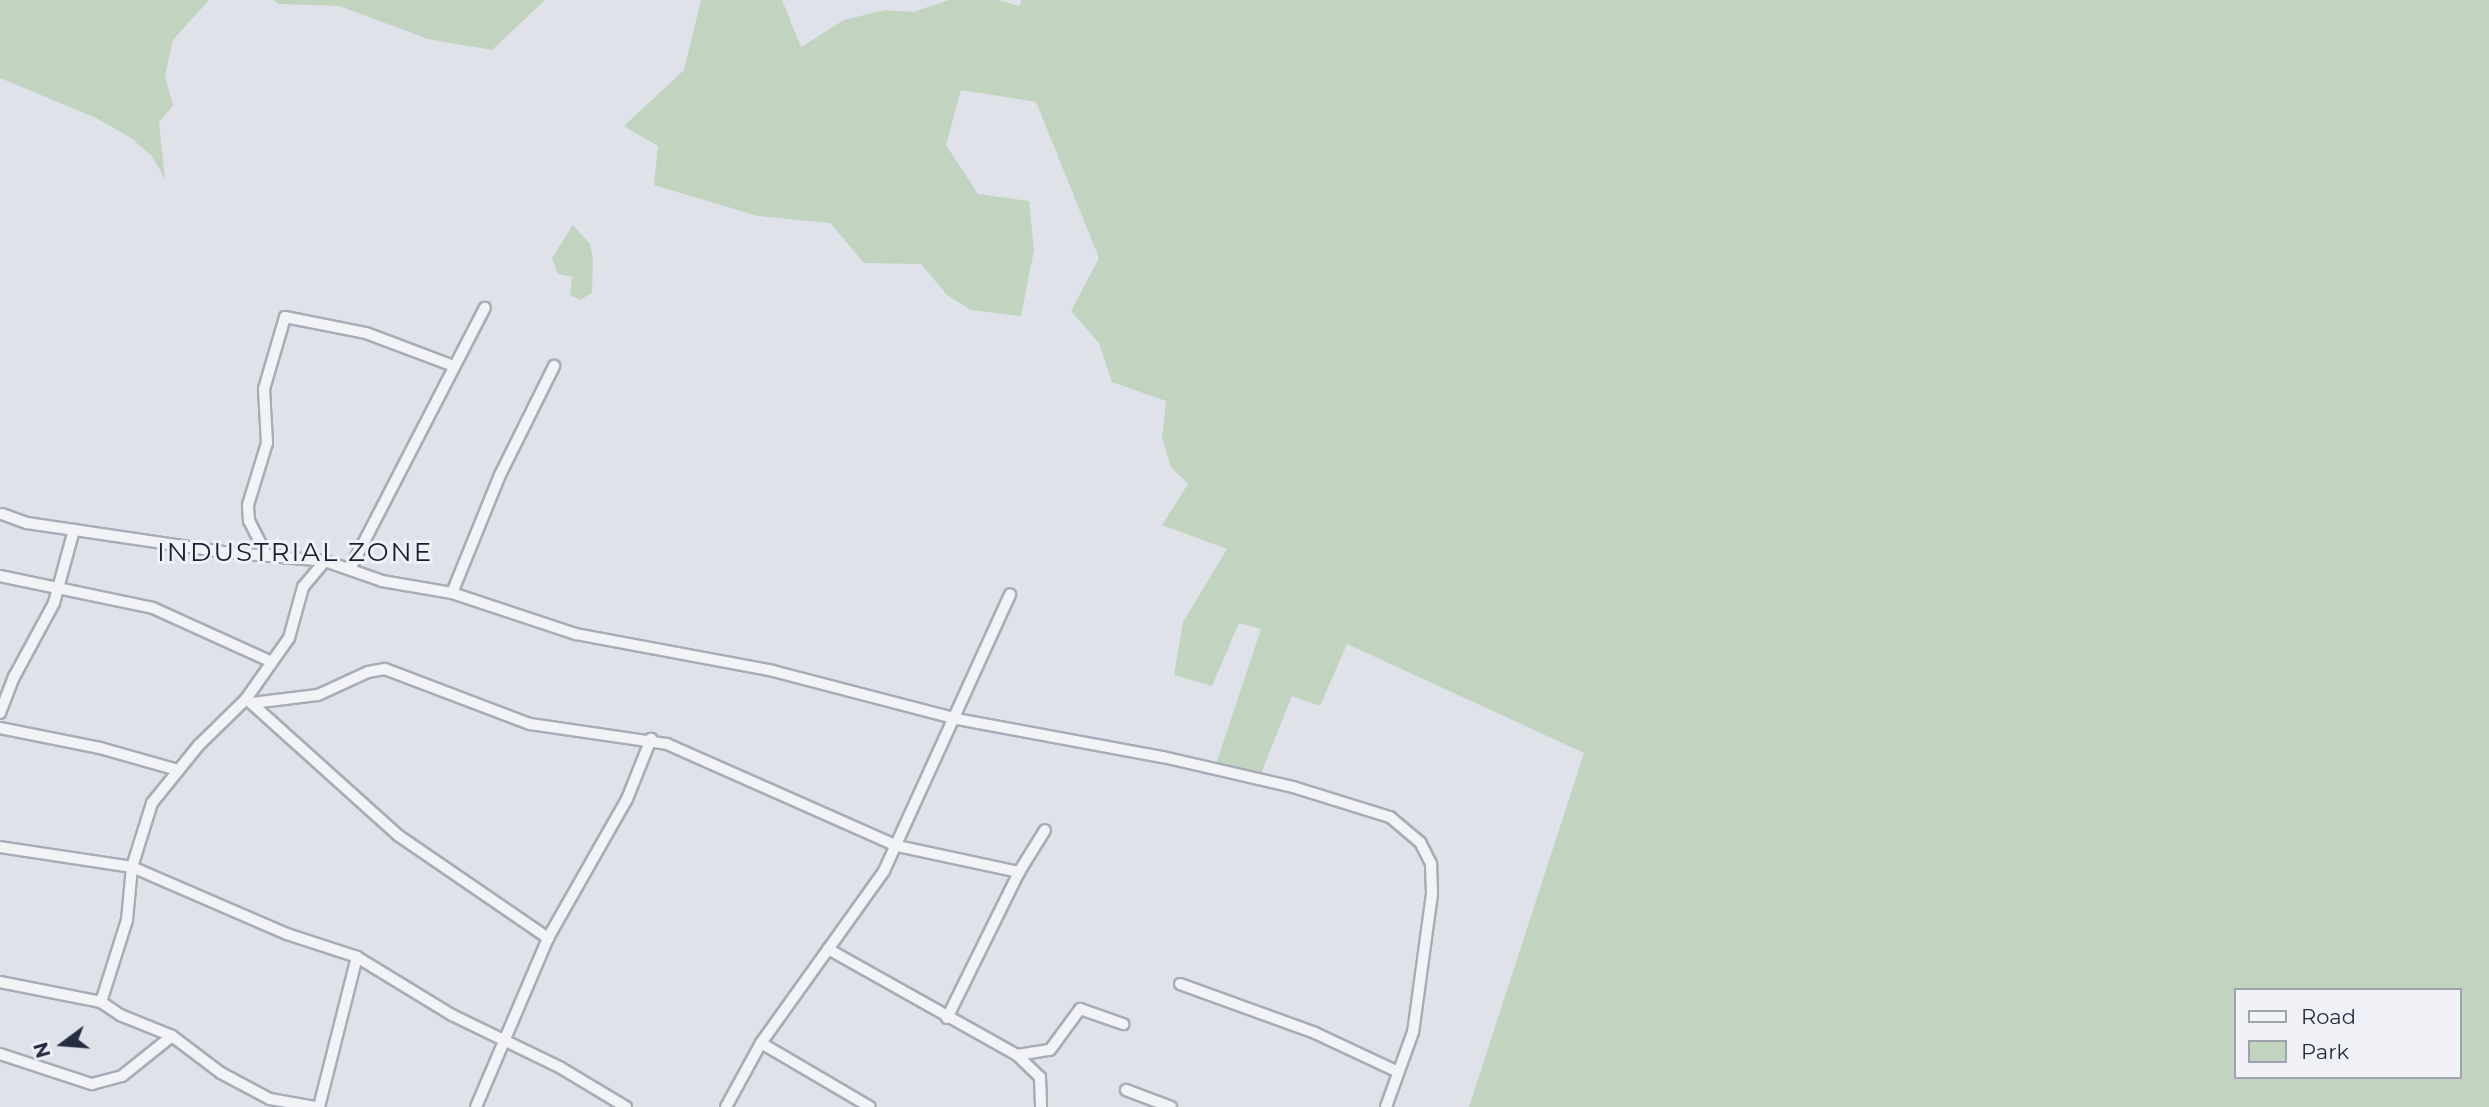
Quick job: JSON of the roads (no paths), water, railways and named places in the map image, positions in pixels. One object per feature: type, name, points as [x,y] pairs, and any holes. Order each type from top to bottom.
[{"type":"street","points":[[350,569],[485,309]]},
{"type":"street","points":[[266,554],[249,521],[248,505],[267,443],[264,388],[285,317],[366,333],[454,366]]},
{"type":"street","points":[[452,593],[500,475],[554,366]]},
{"type":"street","points":[[2,514],[74,530],[325,561],[382,582],[452,593],[576,634],[773,671],[957,719],[1293,787],[1390,817],[1408,831],[1431,864],[1433,894],[1413,1032],[1395,1071],[1386,1107]]},
{"type":"street","points":[[0,713],[59,590],[74,530]]},
{"type":"street","points":[[101,1002],[127,920],[132,867],[143,823],[178,770],[249,701],[270,661],[289,638],[303,587],[325,561]]},
{"type":"street","points":[[0,576],[153,608],[270,661]]},
{"type":"street","points":[[726,1107],[761,1043],[861,906],[897,846],[957,719],[1010,594]]},
{"type":"street","points":[[249,701],[318,695],[368,672],[385,669],[530,724],[601,737],[651,739],[897,846],[1019,872]]},
{"type":"street","points":[[249,701],[399,836],[548,938]]},
{"type":"street","points":[[0,728],[100,748],[178,770]]},
{"type":"street","points":[[475,1107],[548,938],[627,799],[651,739]]},
{"type":"street","points":[[947,1018],[1019,872],[1045,830]]},
{"type":"street","points":[[0,847],[132,867],[287,934],[357,957],[452,1014],[626,1107]]},
{"type":"street","points":[[828,949],[1017,1055],[1040,1077],[1041,1107]]},
{"type":"street","points":[[0,982],[101,1002],[120,1015],[172,1036],[221,1073],[270,1099],[317,1107],[357,957]]},
{"type":"street","points":[[1180,985],[1315,1033],[1395,1071]]},
{"type":"street","points":[[1017,1055],[1050,1050],[1080,1009],[1123,1024]]},
{"type":"street","points":[[0,1054],[92,1084],[122,1076],[172,1036]]},
{"type":"street","points":[[761,1043],[870,1107]]},
{"type":"street","points":[[1126,1090],[1171,1107]]},
{"type":"district","name":"INDUSTRIAL ZONE","points":[[295,553]]}]
